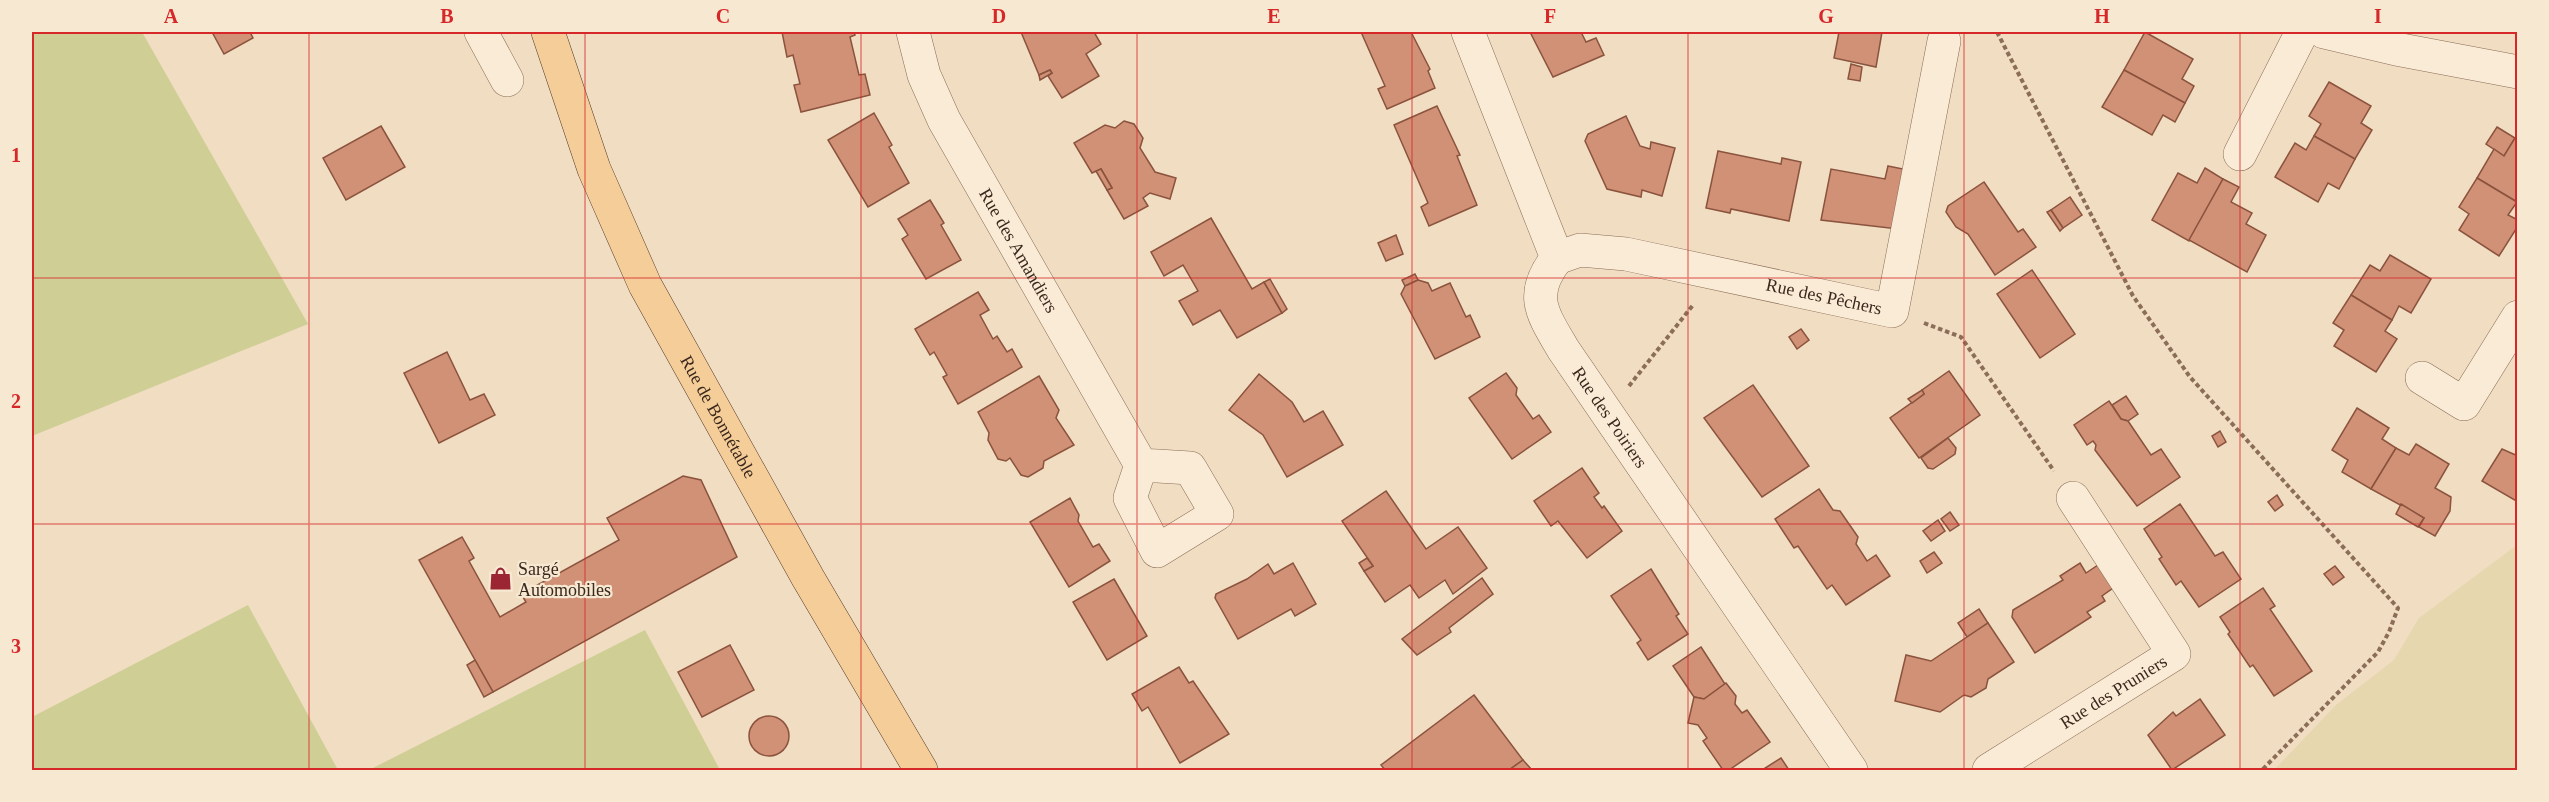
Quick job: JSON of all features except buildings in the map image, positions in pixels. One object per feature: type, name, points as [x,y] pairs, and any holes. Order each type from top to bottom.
[{"type":"main road","name":"Rue de Bonnétable","points":[[551,36],[594,170],[645,285],[808,578],[921,771]]},
{"type":"street","points":[[481,32],[507,80]]},
{"type":"street","name":"Rue des Amandiers","points":[[913,32],[924,75],[944,120],[1141,465]]},
{"type":"street","points":[[1468,32],[1557,258]]},
{"type":"street","points":[[2240,153],[2302,32]]},
{"type":"street","points":[[2324,32],[2396,49],[2517,72]]},
{"type":"street","name":"Rue des Pêchers","points":[[1557,258],[1580,250],[1626,254],[1892,311],[1944,41]]},
{"type":"street","name":"Rue des Poiriers","points":[[1557,258],[1546,273],[1539,295],[1543,315],[1607,414],[1851,771]]},
{"type":"street","points":[[2422,378],[2464,404],[2517,317]]},
{"type":"street","name":"Rue des Pruniers","points":[[1989,771],[2174,654],[2073,498]]},
{"type":"path","points":[[1996,32],[2133,296],[2190,377],[2398,608],[2378,652],[2262,771]]},
{"type":"path","points":[[1607,414],[1718,274]]},
{"type":"path","points":[[1892,311],[1961,337],[2073,498]]},
{"type":"shaded area","points":[[32,32],[142,32],[308,324],[32,436]]},
{"type":"shaded area","points":[[2517,545],[2517,770],[2274,770],[2336,705],[2394,660],[2419,618]]},
{"type":"shaded area","points":[[248,605],[338,770],[32,770],[32,717]]},
{"type":"shaded area","points":[[645,630],[720,770],[369,770]]},
{"type":"place","name":"Sargé Automobiles","points":[[500,579]]}]
